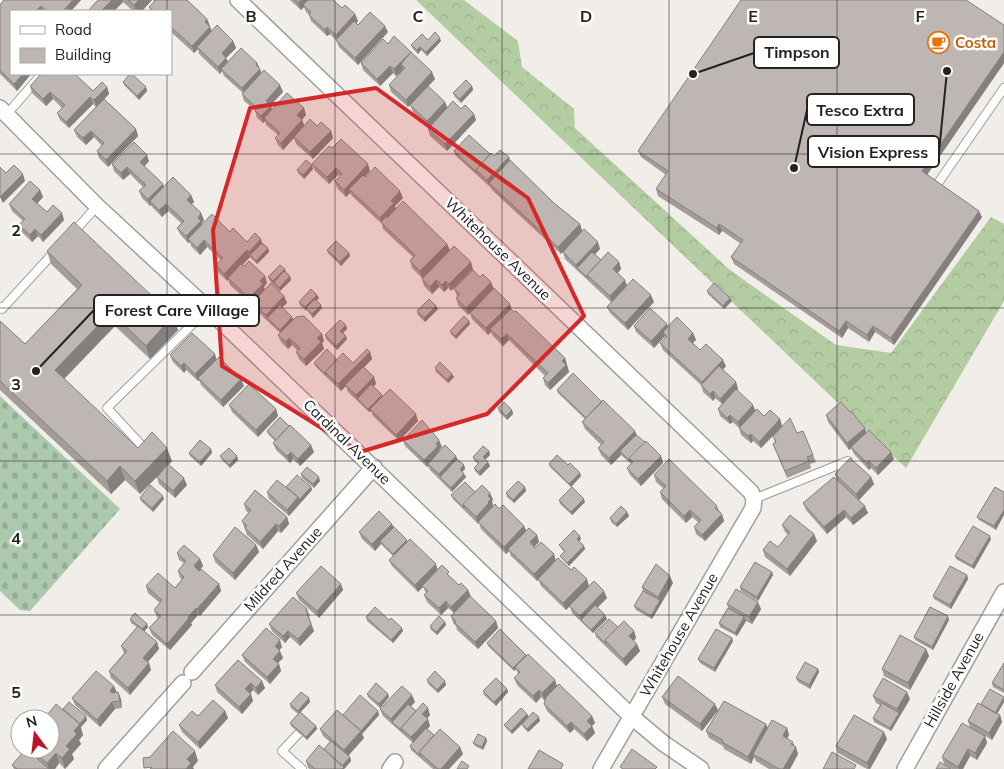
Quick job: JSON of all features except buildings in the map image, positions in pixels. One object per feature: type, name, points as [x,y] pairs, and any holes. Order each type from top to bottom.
[{"type":"street","name":"Whitehouse Avenue","points":[[238,0],[751,492],[754,499],[753,508],[601,769]]},
{"type":"street","name":"Cardinal Avenue","points":[[3,111],[97,206],[374,467],[632,716],[663,743],[700,769]]},
{"type":"street","name":"Mildred Avenue","points":[[106,769],[374,467]]},
{"type":"street","name":"Hillside Avenue","points":[[905,769],[1004,592]]},
{"type":"lane","points":[[3,111],[41,75]]},
{"type":"lane","points":[[936,186],[1004,88]]},
{"type":"lane","points":[[67,239],[97,206]]},
{"type":"lane","points":[[0,307],[2,309],[60,246]]},
{"type":"lane","points":[[143,447],[107,408],[208,309]]},
{"type":"lane","points":[[754,499],[848,461]]},
{"type":"lane","points":[[298,734],[282,751],[302,769]]},
{"type":"highlighted area","points":[[376,88],[528,198],[584,316],[487,414],[360,452],[222,366],[213,230],[250,108]]},
{"type":"green space","points":[[416,0],[464,0],[518,41],[522,67],[574,109],[575,128],[730,270],[836,345],[891,353],[991,217],[1004,224],[1004,301],[906,468]]},
{"type":"green space","points":[[0,396],[120,509],[30,611],[20,610],[0,591]]},
{"type":"place","name":"Costa","points":[[939,43]]},
{"type":"place","name":"Vision Express","points":[[947,71]]},
{"type":"place","name":"Timpson","points":[[693,74]]},
{"type":"place","name":"Tesco Extra","points":[[794,168]]},
{"type":"place","name":"Forest Care Village","points":[[36,371]]}]
